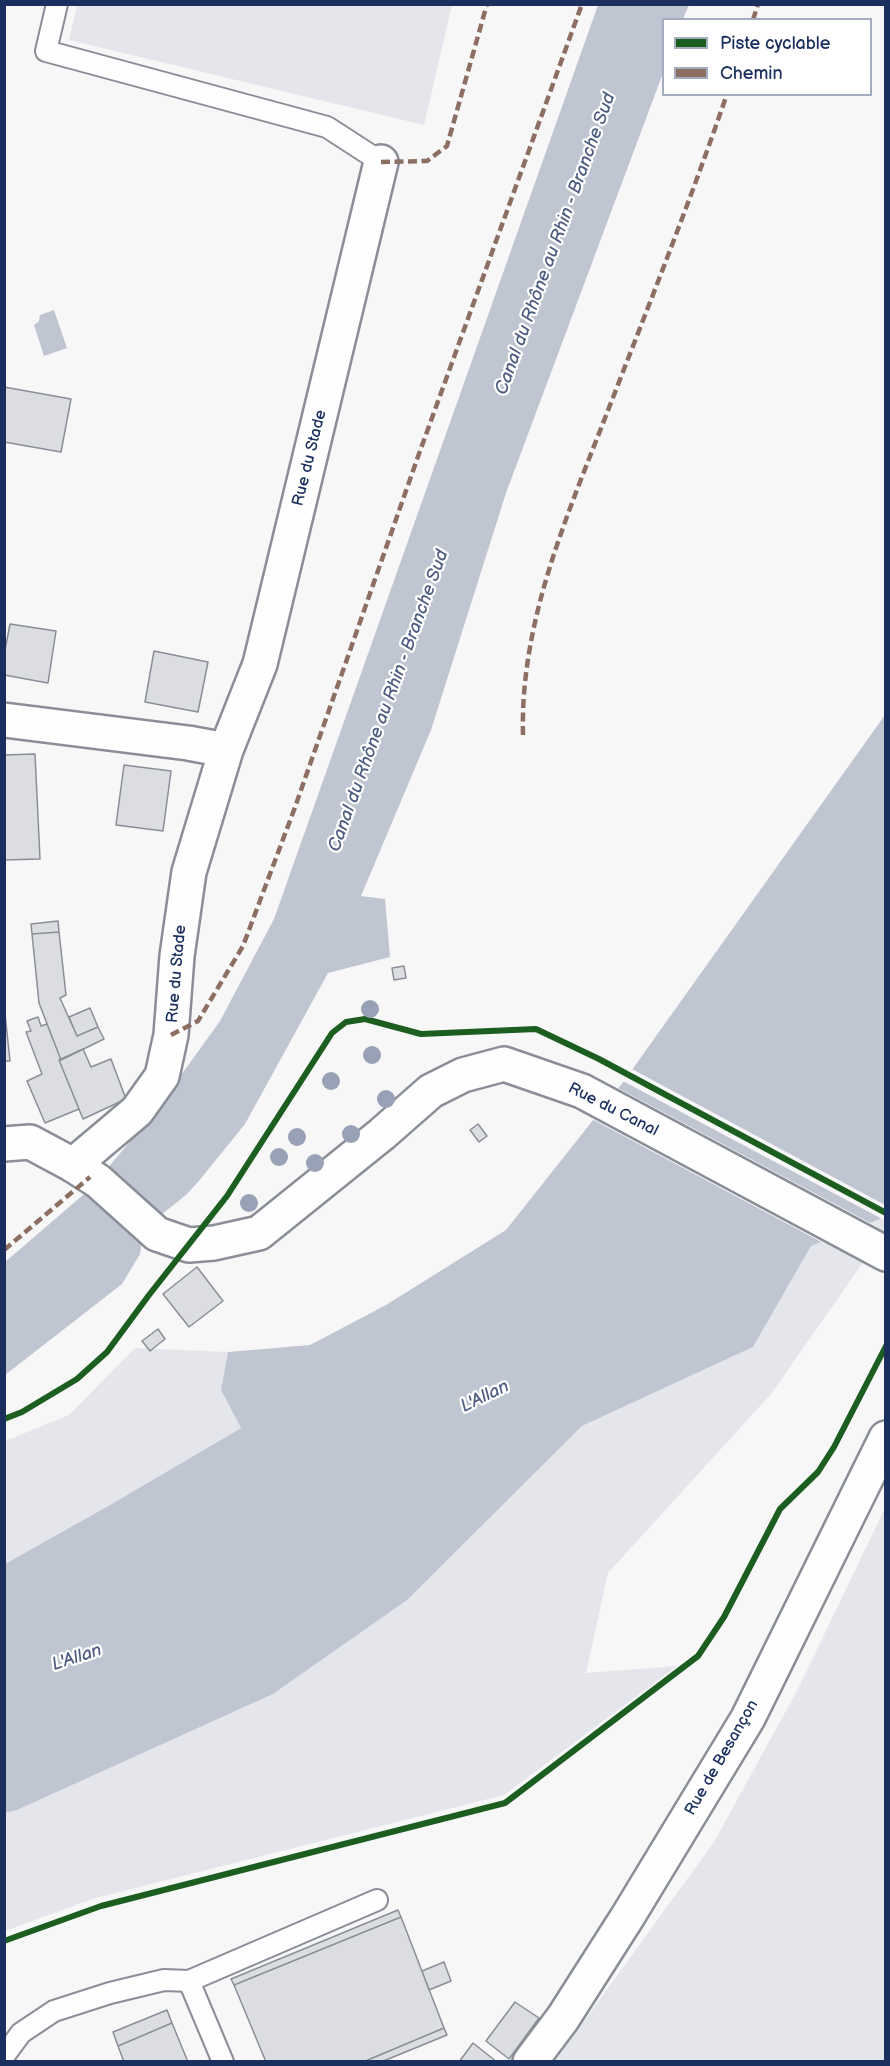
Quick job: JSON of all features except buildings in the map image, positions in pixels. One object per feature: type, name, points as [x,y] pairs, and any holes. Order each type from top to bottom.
[{"type":"street","name":"Rue du Stade","points":[[85,1173],[137,1111],[162,1076],[171,1035],[177,956],[189,872],[226,750],[260,664],[381,162]]},
{"type":"street","points":[[4,720],[188,743],[226,750]]},
{"type":"street","name":"Rue du Canal","points":[[85,1173],[157,1234],[189,1245],[214,1244],[259,1233],[382,1134],[431,1091],[463,1075],[504,1064],[582,1091],[885,1254]]},
{"type":"street","points":[[4,1144],[30,1142],[85,1173]]},
{"type":"street","name":"Rue de Besançon","points":[[530,2061],[563,2018],[628,1916],[748,1718],[885,1438]]},
{"type":"lane","points":[[57,4],[46,51],[327,128],[381,162]]},
{"type":"lane","points":[[4,2056],[21,2033],[54,2011],[110,1993],[164,1980],[189,1981],[377,1900]]},
{"type":"lane","points":[[189,1981],[223,2061]]},
{"type":"shaded area","points":[[77,4],[452,5],[424,125],[69,40]]},
{"type":"shaded area","points":[[885,1217],[885,1231],[771,1394],[608,1573],[586,1673],[677,1666],[504,1795],[92,1899],[5,1931],[5,1813],[17,1810],[273,1694],[407,1599],[582,1426],[753,1347],[811,1246]]},
{"type":"shaded area","points":[[135,1348],[228,1352],[221,1390],[241,1428],[5,1564],[5,1441],[69,1415]]},
{"type":"shaded area","points":[[885,1508],[885,2061],[555,2061],[714,1842],[798,1689]]},
{"type":"water","name":"Canal du Rhône au Rhin - Branche Sud","points":[[598,5],[689,5],[683,18],[662,18],[662,76],[506,493],[431,730],[361,896],[385,899],[390,957],[328,973],[245,1124],[198,1182],[186,1195],[157,1218],[143,1236],[140,1254],[122,1284],[5,1375],[5,1262],[90,1189],[153,1114],[220,1021],[274,919]]},
{"type":"water","points":[[54,310],[67,348],[44,356],[34,325],[39,321],[40,315]]},
{"type":"water","name":"L'Allan","points":[[885,715],[885,1217],[811,1246],[753,1347],[582,1426],[407,1600],[273,1694],[17,1810],[5,1813],[5,1564],[241,1428],[221,1390],[228,1352],[310,1345],[386,1305],[506,1230],[624,1081]]},
{"type":"pier","points":[[630,1068],[885,1205],[886,1221],[621,1080]]},
{"type":"pier","points":[[616,1087],[874,1225],[825,1244],[590,1118]]},
{"type":"marked path","points":[[381,162],[427,161],[447,146],[487,4]]},
{"type":"marked path","points":[[171,1035],[198,1021],[243,946],[294,810],[420,451],[582,4]]},
{"type":"marked path","points":[[754,18],[758,4]]},
{"type":"marked path","points":[[523,735],[524,693],[529,652],[549,570],[562,530],[726,96]]},
{"type":"marked path","points":[[4,1250],[90,1177]]},
{"type":"cycle path","points":[[4,1419],[22,1412],[77,1379],[107,1352],[227,1196],[332,1033],[346,1022],[365,1019],[421,1034],[536,1029],[599,1059],[886,1213]]},
{"type":"cycle path","points":[[4,1941],[101,1906],[505,1803],[698,1656],[724,1617],[780,1509],[818,1472],[834,1447],[886,1346]]}]
